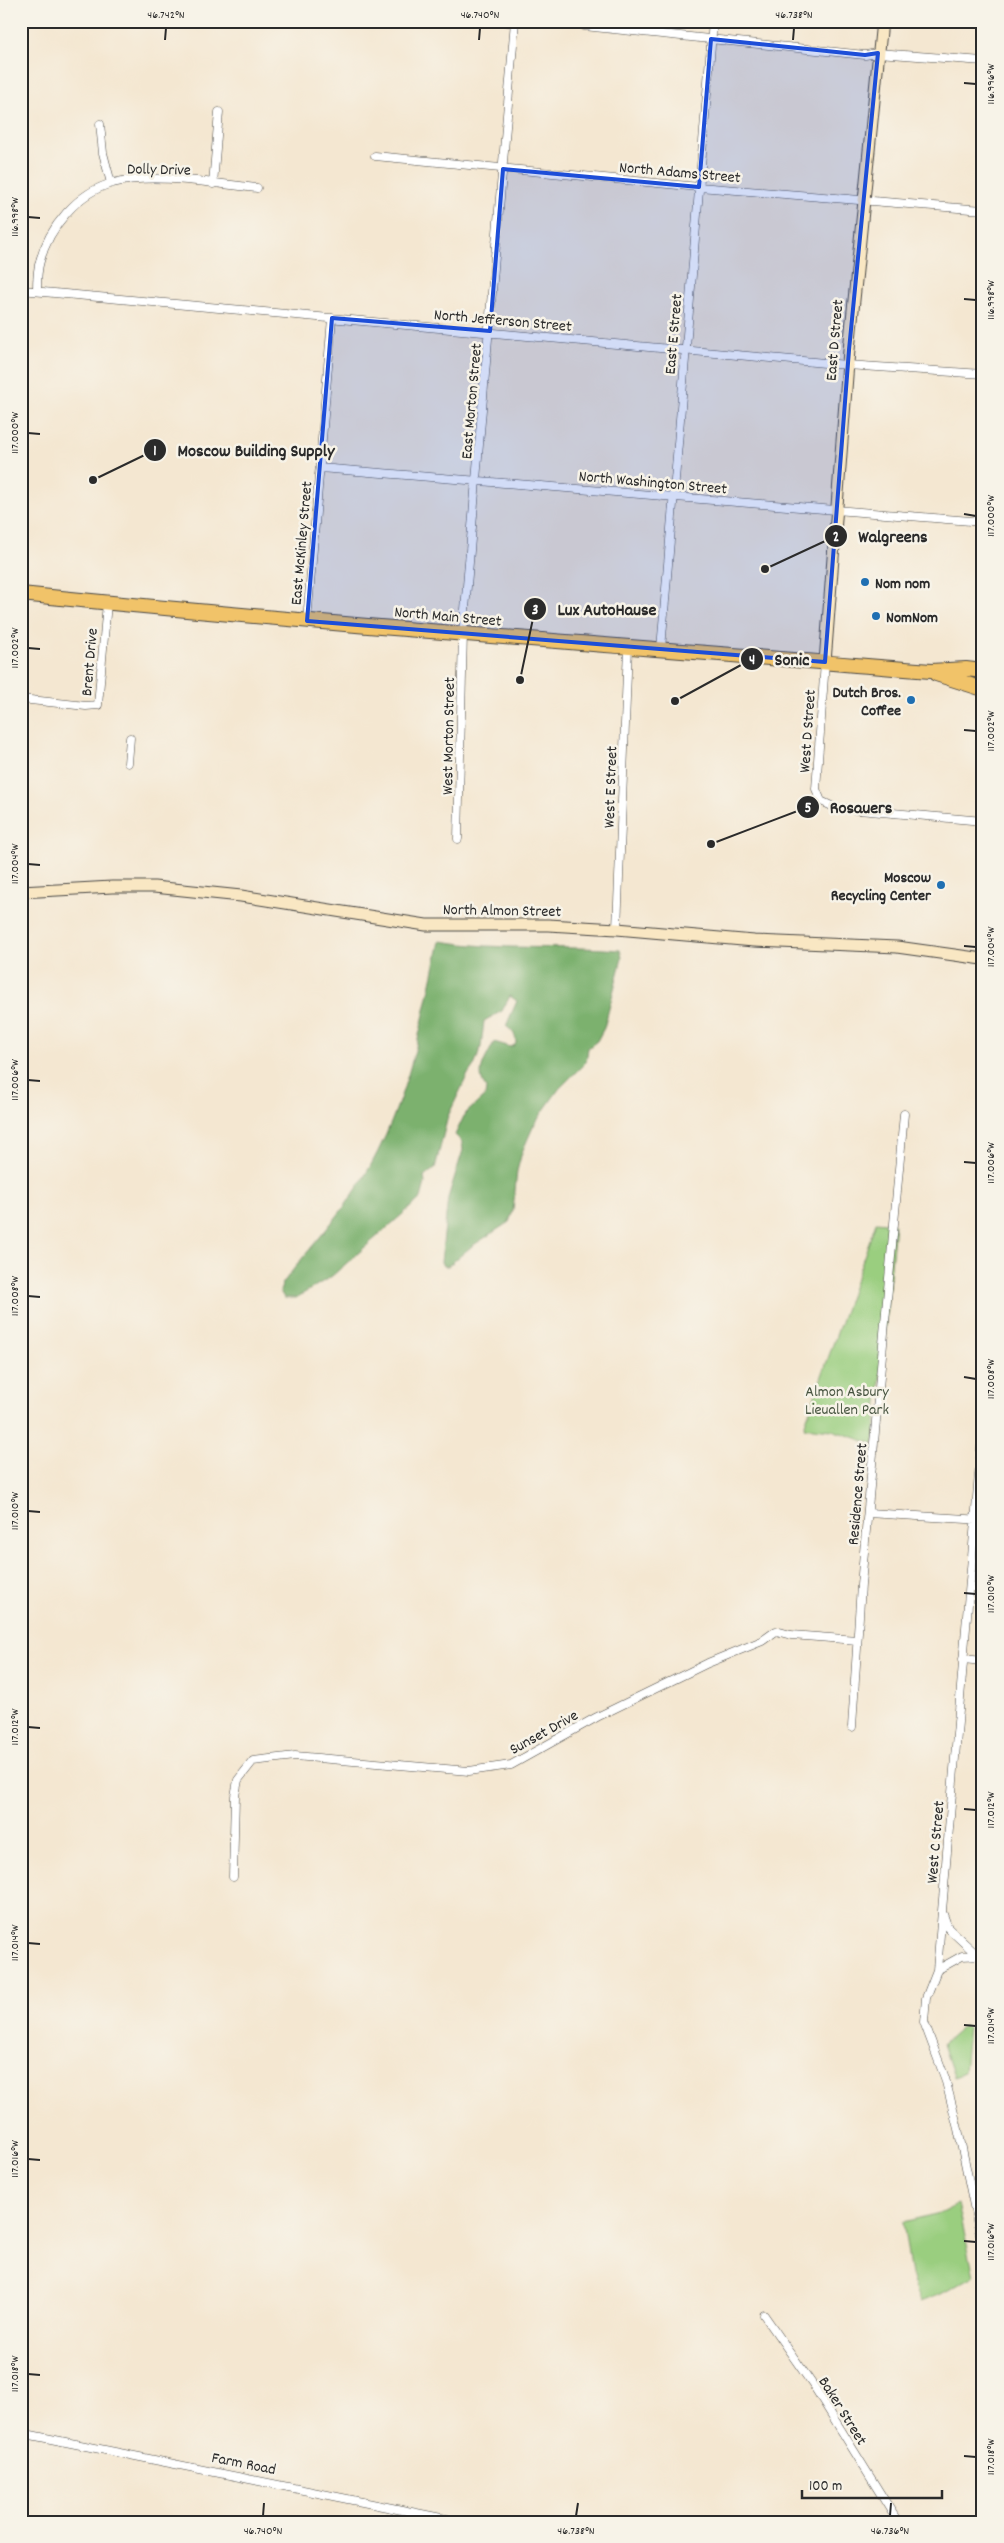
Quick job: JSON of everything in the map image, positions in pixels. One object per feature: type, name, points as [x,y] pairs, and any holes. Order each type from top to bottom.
[{"type":"highway","name":"North Main Street","points":[[21,594],[307,621],[628,647],[931,671],[966,669],[983,671]]},
{"type":"highway","name":"North Main Street","points":[[931,671],[942,676],[980,686]]},
{"type":"street","points":[[502,21],[515,22]]},
{"type":"street","name":"East E Street","points":[[661,649],[672,497],[713,21]]},
{"type":"street","name":"East D Street","points":[[825,662],[847,365],[882,21]]},
{"type":"street","name":"East Morton Street","points":[[463,633],[515,22]]},
{"type":"street","points":[[584,26],[865,55],[878,53],[983,61]]},
{"type":"street","points":[[213,184],[219,112]]},
{"type":"street","points":[[100,124],[103,153],[111,183]]},
{"type":"street","name":"North Adams Street","points":[[375,156],[699,187],[983,210]]},
{"type":"street","name":"Dolly Drive","points":[[36,292],[39,262],[50,234],[65,215],[86,196],[111,183],[141,179],[257,188]]},
{"type":"street","name":"North Jefferson Street","points":[[21,290],[490,331],[685,351],[983,374]]},
{"type":"street","name":"East McKinley Street","points":[[307,621],[332,318]]},
{"type":"street","name":"North Washington Street","points":[[320,468],[983,522]]},
{"type":"street","name":"Brent Drive","points":[[21,699],[86,706],[98,705],[107,603]]},
{"type":"street","name":"West Morton Street","points":[[458,840],[463,633]]},
{"type":"street","name":"West E Street","points":[[617,929],[628,647]]},
{"type":"street","name":"West D Street","points":[[825,662],[816,788],[821,801],[836,808],[983,821]]},
{"type":"street","points":[[128,763],[130,738]]},
{"type":"street","name":"North Almon Street","points":[[21,892],[154,887],[241,896],[426,925],[548,925],[617,929],[754,941],[888,946],[983,959]]},
{"type":"street","name":"Residence Street","points":[[852,1727],[868,1513],[904,1114]]},
{"type":"street","name":"West C Street","points":[[983,1427],[979,1520],[963,1659],[937,1970],[926,1998],[924,2022],[945,2078],[958,2129],[983,2249]]},
{"type":"street","points":[[868,1513],[979,1520]]},
{"type":"street","name":"Sunset Drive","points":[[234,1877],[238,1780],[252,1761],[295,1756],[469,1771],[511,1765],[597,1717],[708,1663],[762,1642],[776,1631],[791,1635],[858,1640]]},
{"type":"street","points":[[963,1659],[983,1661]]},
{"type":"street","points":[[942,1912],[948,1928],[979,1954]]},
{"type":"street","points":[[937,1970],[962,1956],[979,1954]]},
{"type":"street","name":"Baker Street","points":[[764,2315],[815,2388],[898,2522]]},
{"type":"street","name":"Farm Road","points":[[21,2433],[461,2522]]},
{"type":"highlighted area","points":[[711,39],[865,55],[878,53],[849,350],[825,662],[307,621],[332,318],[490,331],[503,169],[699,187]]},
{"type":"green space","points":[[440,941],[485,946],[620,950],[622,958],[604,1028],[597,1041],[588,1048],[586,1062],[559,1089],[533,1127],[522,1152],[517,1171],[513,1211],[509,1222],[472,1246],[448,1266],[443,1266],[441,1262],[448,1198],[463,1150],[462,1142],[455,1135],[465,1114],[485,1096],[486,1088],[481,1071],[494,1042],[511,1047],[516,1044],[514,1034],[506,1026],[517,1001],[510,996],[502,1011],[484,1021],[481,1047],[475,1064],[468,1074],[448,1116],[435,1168],[424,1177],[425,1183],[421,1198],[332,1276],[296,1298],[284,1298],[280,1291],[283,1283],[352,1196],[370,1167],[385,1137],[398,1105],[418,1041]]},
{"type":"green space","name":"Almon Asbury Lieuallen Park","points":[[876,1222],[895,1224],[874,1444],[832,1430],[804,1427]]},
{"type":"green space","points":[[964,2026],[968,2027],[964,2073],[954,2077],[943,2044]]},
{"type":"green space","points":[[958,2204],[974,2276],[941,2294],[921,2302],[911,2275],[903,2222],[940,2213]]},
{"type":"place","name":"Moscow Building Supply","points":[[93,480]]},
{"type":"place","name":"Walgreens","points":[[765,569]]},
{"type":"place","name":"Nom nom","points":[[865,582]]},
{"type":"place","name":"NomNom","points":[[876,616]]},
{"type":"place","name":"Lux AutoHause","points":[[520,680]]},
{"type":"place","name":"Dutch Bros. Coffee","points":[[911,700]]},
{"type":"place","name":"Sonic","points":[[675,701]]},
{"type":"place","name":"Rosauers","points":[[711,844]]},
{"type":"place","name":"Moscow Recycling Center","points":[[941,885]]}]
